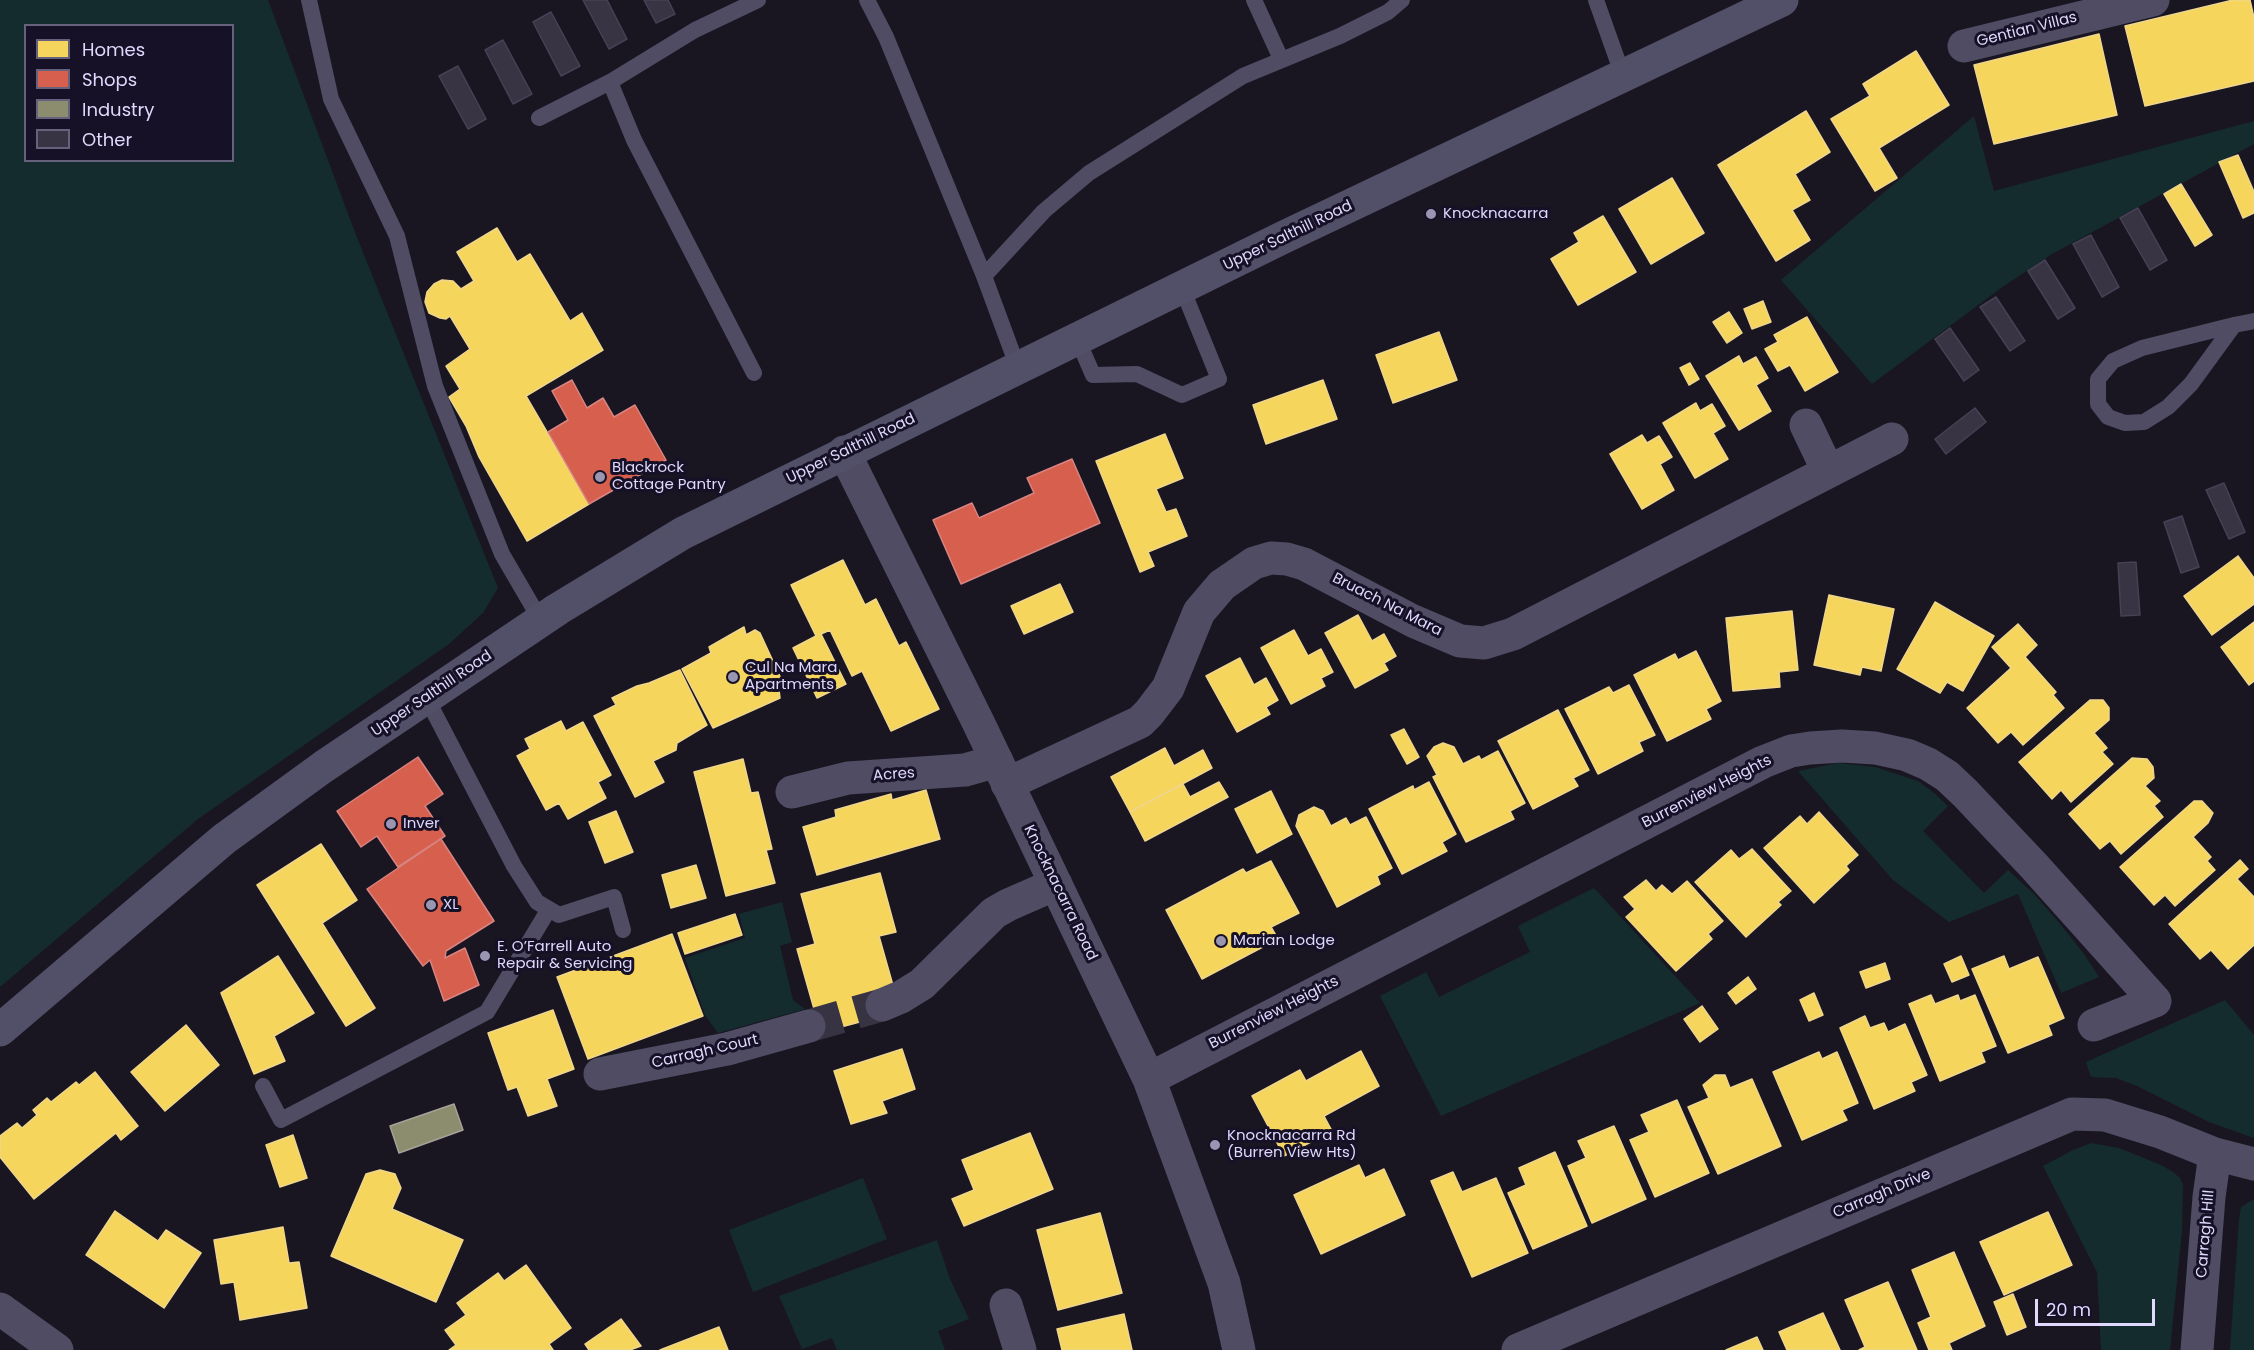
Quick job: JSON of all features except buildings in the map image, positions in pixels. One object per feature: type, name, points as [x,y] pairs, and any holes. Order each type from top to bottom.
[{"type":"main road","name":"Upper Salthill Road","points":[[0,1030],[224,839],[323,767],[426,697],[541,621],[683,533],[1077,338],[1782,0]]},
{"type":"street","name":"Gentian Villas","points":[[1964,46],[2134,2]]},
{"type":"street","points":[[1806,425],[1828,471]]},
{"type":"street","name":"Bruach Na Mara","points":[[1002,772],[1140,722],[1168,688],[1199,612],[1222,585],[1254,563],[1271,558],[1287,559],[1304,564],[1413,621],[1460,641],[1484,643],[1514,634],[1892,439]]},
{"type":"street","name":"Knocknacarra Road","points":[[843,452],[1002,772],[1149,1079],[1224,1283],[1239,1350]]},
{"type":"street","name":"Burrenview Heights","points":[[1149,1079],[1763,762],[1791,751],[1842,746],[1875,748],[1907,755],[1928,764],[1958,787],[2034,866],[2155,1001],[2094,1024]]},
{"type":"street","name":"Acres","points":[[792,792],[848,778],[965,770],[1002,772]]},
{"type":"street","points":[[882,1005],[922,984],[994,913],[1008,904],[1056,884]]},
{"type":"street","name":"Carragh Court","points":[[600,1074],[727,1049],[809,1026]]},
{"type":"street","name":"Carragh Drive","points":[[1518,1350],[2072,1114],[2104,1115],[2160,1132],[2215,1154],[2254,1164]]},
{"type":"street","name":"Carragh Hill","points":[[2197,1350],[2209,1197],[2215,1154]]},
{"type":"street","points":[[1006,1305],[1020,1350]]},
{"type":"street","points":[[0,1310],[57,1350]]},
{"type":"lane","points":[[309,0],[331,99],[397,236],[435,386],[502,554],[541,621]]},
{"type":"lane","points":[[539,118],[610,82],[695,30],[758,0]]},
{"type":"lane","points":[[867,0],[886,37],[984,276],[1018,368]]},
{"type":"lane","points":[[1254,0],[1281,60]]},
{"type":"lane","points":[[984,276],[1044,211],[1089,173],[1243,76],[1340,36],[1388,12],[1402,0]]},
{"type":"lane","points":[[1596,0],[1623,76]]},
{"type":"lane","points":[[610,82],[634,140],[754,373]]},
{"type":"lane","points":[[1077,338],[1093,375],[1137,374],[1182,395],[1219,379],[1182,288]]},
{"type":"lane","points":[[2234,326],[2191,384],[2168,407],[2144,422],[2125,423],[2108,417],[2098,404],[2098,379],[2113,361],[2142,348],[2254,321]]},
{"type":"lane","points":[[426,697],[514,866],[537,902],[559,915],[614,897],[623,930]]},
{"type":"lane","points":[[263,1086],[281,1120],[488,1012],[549,909]]},
{"type":"green space","points":[[0,0],[268,0],[356,235],[498,588],[483,613],[449,644],[198,819],[0,987]]},
{"type":"green space","points":[[1974,116],[1994,191],[2254,121],[2254,144],[2052,254],[2001,288],[1872,384],[1781,280]]},
{"type":"green space","points":[[1838,763],[1875,767],[1918,781],[1934,793],[1948,806],[1923,831],[1984,893],[2008,870],[2034,894],[2061,925],[2099,977],[2061,993],[2018,894],[1949,922],[1893,880],[1798,771]]},
{"type":"green space","points":[[1594,888],[1700,1003],[1441,1116],[1380,996],[1426,972],[1439,997],[1530,952],[1518,926]]},
{"type":"green space","points":[[782,902],[792,942],[780,946],[793,1000],[805,1009],[718,1033],[705,1015],[685,958],[745,938],[739,914]]},
{"type":"green space","points":[[2225,1000],[2254,1035],[2254,1138],[2209,1122],[2116,1078],[2091,1077],[2086,1062]]},
{"type":"green space","points":[[2091,1143],[2119,1148],[2161,1165],[2180,1178],[2183,1185],[2182,1231],[2170,1350],[2101,1350],[2097,1272],[2043,1166]]},
{"type":"green space","points":[[863,1178],[887,1239],[753,1292],[729,1230]]},
{"type":"green space","points":[[2254,1199],[2254,1350],[2230,1350],[2239,1219],[2241,1207]]},
{"type":"green space","points":[[937,1240],[950,1279],[969,1319],[938,1331],[945,1350],[837,1350],[832,1338],[802,1349],[779,1296]]},
{"type":"tunnel","points":[[809,1026],[882,1005]]},
{"type":"place","name":"Knocknacarra","points":[[1431,214]]},
{"type":"place","name":"Blackrock Cottage Pantry","points":[[600,477]]},
{"type":"place","name":"Cul Na Mara Apartments","points":[[733,677]]},
{"type":"place","name":"Inver","points":[[391,824]]},
{"type":"place","name":"XL","points":[[431,905]]},
{"type":"place","name":"Marian Lodge","points":[[1221,941]]},
{"type":"place","name":"E. O’Farrell Auto Repair & Servicing","points":[[485,956]]},
{"type":"place","name":"Knocknacarra Rd (Burren View Hts)","points":[[1215,1145]]}]
